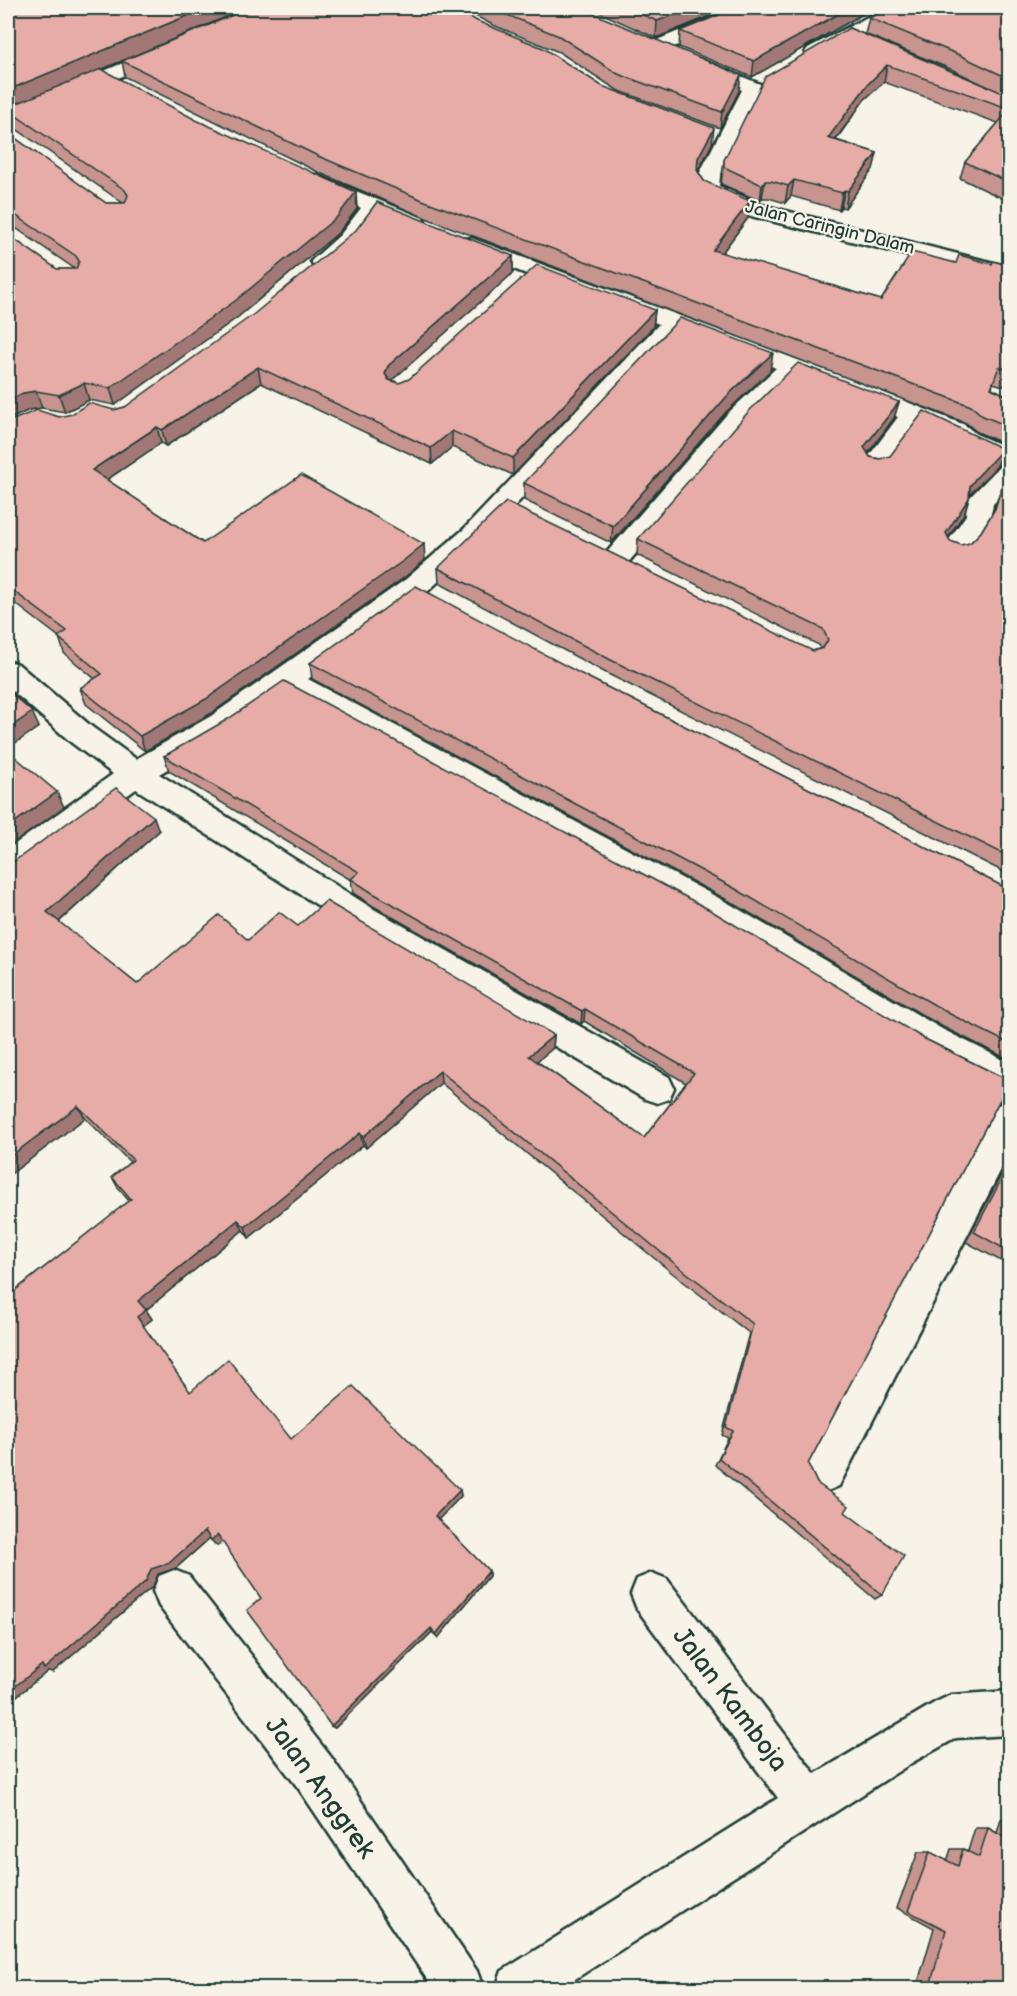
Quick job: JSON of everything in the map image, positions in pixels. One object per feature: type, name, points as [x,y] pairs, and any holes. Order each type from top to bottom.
[{"type":"street","points":[[657,48],[749,8]]},
{"type":"street","points":[[801,60],[898,8]]},
{"type":"street","points":[[846,35],[867,44]]},
{"type":"street","points":[[636,39],[753,88],[773,76]]},
{"type":"street","points":[[8,118],[189,41]]},
{"type":"street","points":[[106,76],[126,88]]},
{"type":"street","name":"Jalan Caringin Dalam","points":[[753,88],[709,176],[708,185],[711,190],[726,199],[755,210],[1010,274]]},
{"type":"street","points":[[705,132],[727,140]]},
{"type":"street","points":[[297,173],[441,233],[526,276],[674,322],[792,366],[956,431],[967,440],[1010,459]]},
{"type":"street","points":[[302,278],[348,240],[374,206]]},
{"type":"street","points":[[8,865],[135,774],[221,724],[286,680],[416,586],[473,536],[514,508],[674,322]]},
{"type":"street","points":[[617,558],[737,419],[792,366]]},
{"type":"street","points":[[875,465],[913,414]]},
{"type":"street","points":[[956,550],[979,516],[980,502],[1010,471]]},
{"type":"street","points":[[416,586],[446,602]]},
{"type":"street","points":[[8,671],[82,735],[135,774],[361,917],[657,1088]]},
{"type":"street","points":[[286,680],[719,913],[930,1039],[1010,1080]]},
{"type":"street","points":[[825,1472],[1010,1116]]},
{"type":"street","name":"Jalan Anggrek","points":[[174,1591],[315,1773],[460,1989]]},
{"type":"street","name":"Jalan Kamboja","points":[[652,1594],[810,1804]]},
{"type":"street","points":[[519,1989],[898,1747],[951,1717],[1010,1713]]},
{"type":"building","points":[[8,8],[206,8],[8,90]]},
{"type":"building","points":[[250,8],[455,8],[477,21],[543,48],[602,86],[714,128],[698,158],[697,170],[704,181],[750,201],[713,250],[881,300],[912,252],[956,263],[959,255],[992,264],[993,261],[1010,266],[1010,370],[999,367],[991,388],[1010,397],[1010,427],[983,416],[971,406],[425,201],[318,156],[122,61]]},
{"type":"building","points":[[490,8],[583,8],[741,75],[722,112],[618,74],[559,36]]},
{"type":"building","points":[[627,8],[692,8],[657,21]]},
{"type":"building","points":[[736,8],[849,8],[754,61],[680,31]]},
{"type":"building","points":[[890,8],[1010,8],[1010,79],[957,54],[869,18]]},
{"type":"building","points":[[849,28],[1010,96],[1010,109],[887,65],[868,84],[828,138],[877,153],[848,191],[845,190],[842,193],[794,180],[788,186],[771,181],[765,181],[762,185],[724,167],[724,160],[765,77]]},
{"type":"building","points":[[101,69],[196,120],[356,192],[337,217],[235,301],[110,388],[84,383],[59,395],[36,391],[23,393],[8,401],[8,235],[57,269],[76,269],[79,261],[76,256],[8,212],[8,133],[106,203],[125,203],[128,195],[125,190],[8,112],[8,107]]},
{"type":"building","points":[[1010,109],[1010,183],[965,162]]},
{"type":"building","points":[[377,202],[513,256],[388,366],[385,374],[389,380],[399,383],[409,379],[537,265],[655,310],[513,458],[452,431],[431,448],[258,367],[162,430],[157,427],[92,470],[203,543],[301,475],[424,544],[206,699],[140,736],[80,688],[102,674],[58,637],[67,631],[8,587],[8,422],[37,410],[59,417],[72,414],[89,403],[114,410],[125,407],[254,314],[356,230]]},
{"type":"building","points":[[680,318],[773,353],[729,394],[613,526],[524,483]]},
{"type":"building","points":[[798,363],[899,402],[864,447],[870,457],[880,459],[890,456],[924,411],[1003,449],[970,486],[969,498],[946,533],[950,541],[961,545],[970,543],[981,532],[995,509],[1001,489],[1010,480],[1010,857],[609,659],[438,568],[506,502],[813,651],[823,648],[828,640],[823,629],[638,539],[750,410]]},
{"type":"building","points":[[416,586],[587,677],[1010,890],[1010,1044],[950,1014],[734,888],[310,663]]},
{"type":"building","points":[[284,681],[710,910],[923,1038],[1010,1081],[1010,1090],[1004,1092],[808,1464],[817,1483],[849,1506],[845,1512],[904,1556],[882,1595],[719,1458],[733,1431],[726,1427],[753,1324],[674,1263],[440,1071],[363,1137],[360,1133],[245,1227],[238,1220],[138,1301],[146,1310],[137,1317],[190,1392],[228,1359],[291,1439],[353,1386],[460,1490],[435,1516],[489,1571],[436,1634],[431,1628],[331,1726],[247,1610],[261,1598],[218,1535],[211,1540],[205,1531],[169,1563],[151,1569],[146,1581],[44,1669],[42,1665],[8,1692],[8,1296],[131,1199],[112,1177],[133,1160],[78,1106],[8,1158],[8,863],[13,862],[116,788],[154,817],[47,912],[137,984],[219,915],[248,940],[279,912],[298,926],[326,901],[554,1035],[529,1056],[644,1138],[694,1073],[585,1009],[582,1011],[371,892],[351,879],[359,872],[164,756],[228,719]]},
{"type":"building","points":[[8,691],[32,712],[8,729]]},
{"type":"building","points":[[8,751],[57,792],[8,827]]},
{"type":"building","points":[[1010,1163],[1010,1252],[974,1232]]},
{"type":"building","points":[[988,1828],[1009,1840],[1010,1838],[1010,1989],[929,1989],[946,1930],[908,1911],[930,1852],[958,1866],[963,1849],[979,1857]]}]
